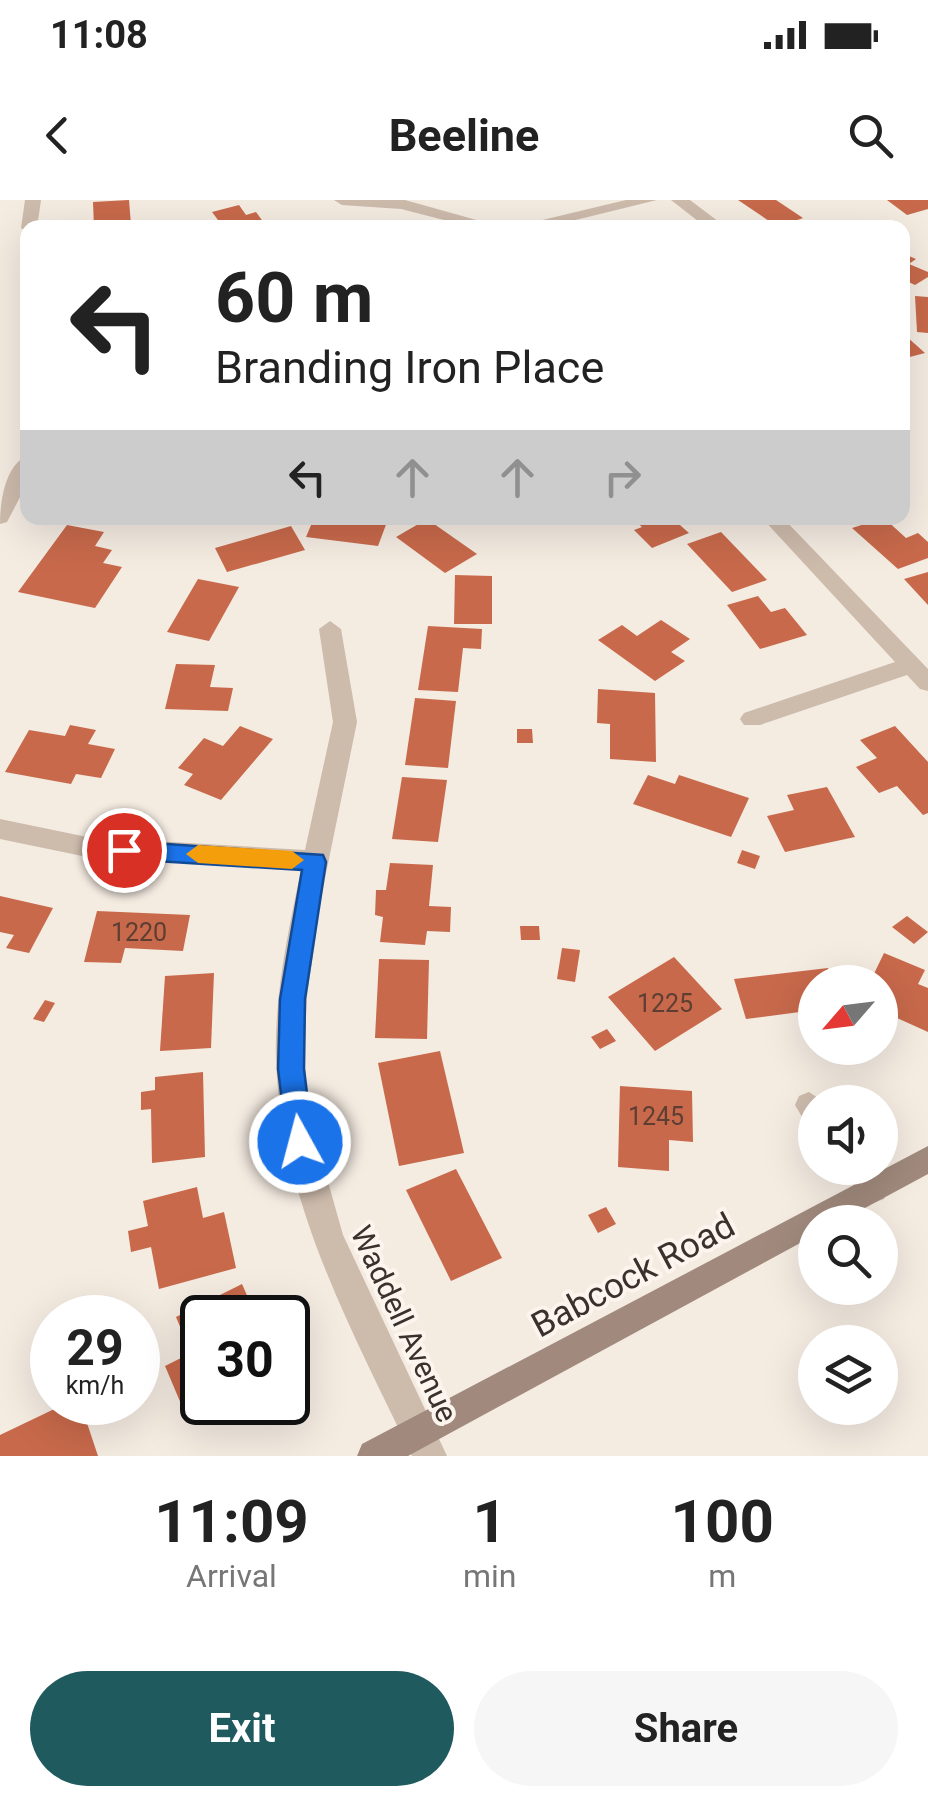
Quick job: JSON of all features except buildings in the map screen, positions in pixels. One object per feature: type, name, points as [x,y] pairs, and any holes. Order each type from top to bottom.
[{"type":"street","points":[[342,200],[401,204],[465,220]]},
{"type":"street","points":[[554,220],[648,200]]},
{"type":"street","points":[[679,200],[708,220]]},
{"type":"street","points":[[0,517],[20,477]]},
{"type":"street","points":[[779,525],[928,683]]},
{"type":"street","name":"Waddell Avenue","points":[[330,629],[346,715],[292,999],[291,1069],[300,1142],[316,1208],[342,1277],[425,1444]]},
{"type":"street","points":[[752,719],[911,665]]},
{"type":"street","points":[[0,829],[86,848],[315,862]]},
{"type":"street","name":"Babcock Road","points":[[898,1168],[928,1159]]},
{"type":"street","name":"Babcock Road","points":[[374,1456],[425,1444],[853,1185]]},
{"type":"slow traffic","points":[[198,854],[292,860]]},
{"type":"route","points":[[124,850],[315,862],[292,999],[291,1069],[300,1142]]}]
